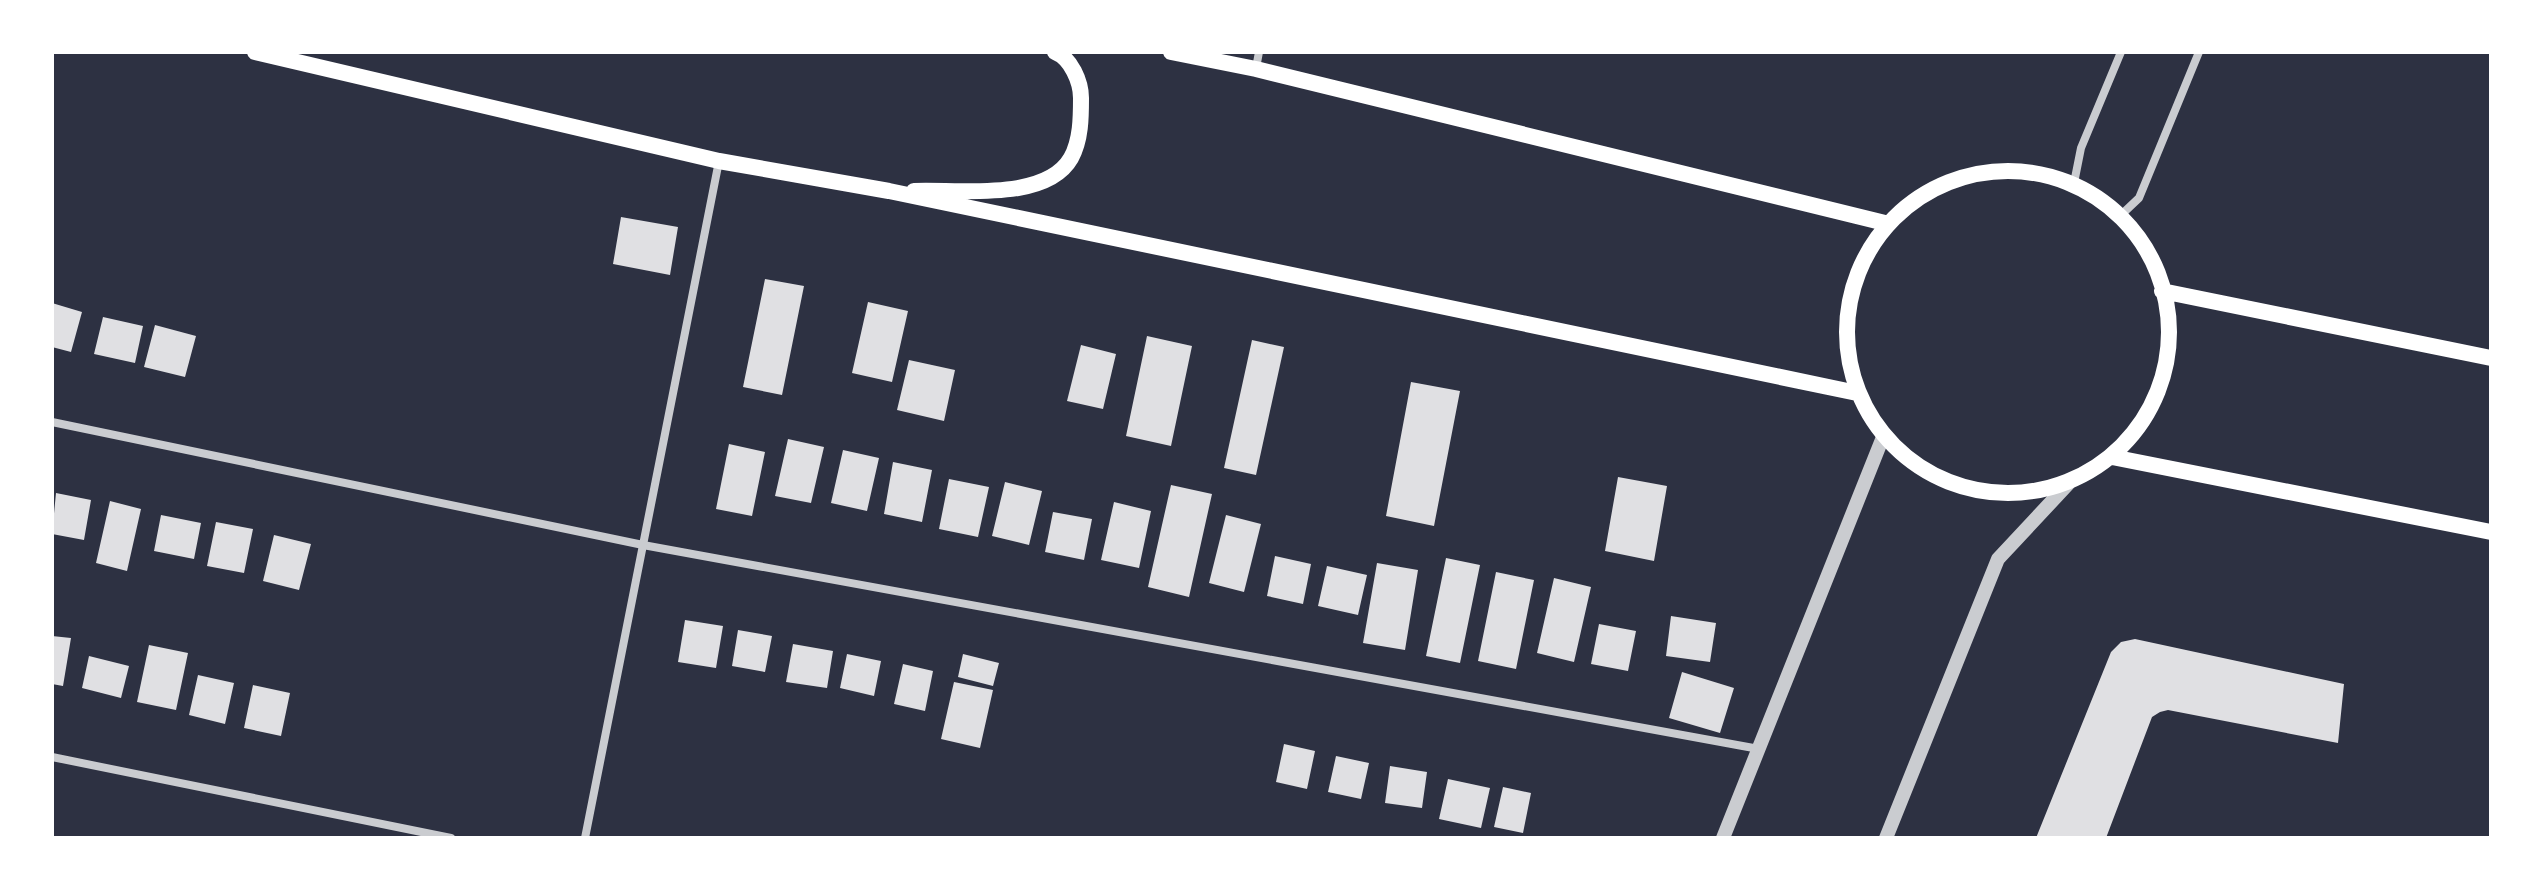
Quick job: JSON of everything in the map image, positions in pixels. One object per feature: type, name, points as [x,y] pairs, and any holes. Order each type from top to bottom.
[{"type":"main road","points":[[255,52],[719,161],[889,191],[1857,393]]},
{"type":"main road","points":[[889,191],[1026,188],[1049,180],[1071,159],[1081,125],[1081,83],[1061,54],[1055,52]]},
{"type":"main road","points":[[1171,52],[1256,69],[1885,223]]},
{"type":"main road","points":[[2019,169],[2074,183],[2121,215],[2154,261],[2169,316],[2165,372],[2145,419],[2112,457],[2068,484],[2019,495],[1969,491],[1922,471],[1883,437],[1857,393],[1846,344],[1851,293],[1866,254],[1885,223],[1912,200],[1963,175],[2019,169]]},
{"type":"main road","points":[[2162,291],[2491,358]]},
{"type":"main road","points":[[2112,457],[2491,532]]},
{"type":"street","points":[[1256,69],[1259,52]]},
{"type":"street","points":[[2074,183],[2081,148],[2121,52]]},
{"type":"street","points":[[2121,215],[2139,198],[2199,52]]},
{"type":"street","points":[[585,838],[719,161]]},
{"type":"street","points":[[52,422],[643,545],[1759,749]]},
{"type":"street","points":[[1723,838],[1883,437]]},
{"type":"street","points":[[1886,838],[1998,559],[2068,484]]},
{"type":"street","points":[[52,757],[451,838]]},
{"type":"building","points":[[621,217],[678,227],[670,275],[613,264]]},
{"type":"building","points":[[765,279],[804,286],[782,395],[743,387]]},
{"type":"building","points":[[868,302],[908,311],[892,382],[852,373]]},
{"type":"building","points":[[52,303],[82,312],[71,352],[52,347]]},
{"type":"building","points":[[103,317],[143,326],[135,363],[94,354]]},
{"type":"building","points":[[155,325],[196,336],[185,377],[144,367]]},
{"type":"building","points":[[1147,336],[1192,346],[1171,446],[1126,436]]},
{"type":"building","points":[[1252,340],[1284,347],[1256,475],[1224,468]]},
{"type":"building","points":[[1081,345],[1116,354],[1103,409],[1067,401]]},
{"type":"building","points":[[909,360],[955,370],[944,421],[897,410]]},
{"type":"building","points":[[1411,382],[1460,391],[1434,526],[1386,516]]},
{"type":"building","points":[[788,439],[824,447],[811,503],[775,496]]},
{"type":"building","points":[[729,444],[765,452],[752,516],[716,509]]},
{"type":"building","points":[[843,450],[879,458],[867,511],[831,503]]},
{"type":"building","points":[[893,462],[932,470],[922,522],[884,514]]},
{"type":"building","points":[[1618,477],[1667,486],[1654,561],[1605,551]]},
{"type":"building","points":[[949,479],[989,487],[978,537],[939,529]]},
{"type":"building","points":[[1005,482],[1042,491],[1029,545],[992,536]]},
{"type":"building","points":[[1171,485],[1212,494],[1189,597],[1148,587]]},
{"type":"building","points":[[56,493],[91,500],[84,540],[52,534]]},
{"type":"building","points":[[110,501],[141,509],[127,571],[96,563]]},
{"type":"building","points":[[1114,502],[1151,511],[1139,568],[1101,560]]},
{"type":"building","points":[[1053,512],[1092,519],[1084,560],[1045,552]]},
{"type":"building","points":[[161,515],[201,523],[194,559],[154,551]]},
{"type":"building","points":[[1226,515],[1261,524],[1244,592],[1209,583]]},
{"type":"building","points":[[216,522],[253,529],[244,573],[207,566]]},
{"type":"building","points":[[274,535],[311,544],[299,590],[263,581]]},
{"type":"building","points":[[1275,556],[1311,564],[1303,604],[1267,596]]},
{"type":"building","points":[[1446,558],[1480,565],[1460,663],[1426,656]]},
{"type":"building","points":[[1377,563],[1418,570],[1405,650],[1363,643]]},
{"type":"building","points":[[1327,566],[1367,575],[1358,615],[1318,606]]},
{"type":"building","points":[[1496,572],[1534,580],[1516,669],[1478,661]]},
{"type":"building","points":[[1554,578],[1591,587],[1574,662],[1537,653]]},
{"type":"building","points":[[1671,616],[1716,623],[1710,662],[1666,656]]},
{"type":"building","points":[[685,620],[723,626],[716,668],[678,662]]},
{"type":"building","points":[[1599,624],[1636,631],[1628,671],[1591,664]]},
{"type":"building","points":[[738,630],[772,636],[765,672],[732,666]]},
{"type":"building","points":[[52,636],[71,638],[63,686],[52,684]]},
{"type":"building","points":[[2135,639],[2344,684],[2338,743],[2168,710],[2160,712],[2152,717],[2106,838],[2036,838],[2111,652],[2121,642]]},
{"type":"building","points":[[793,644],[833,651],[827,688],[786,682]]},
{"type":"building","points":[[149,645],[188,653],[176,710],[137,702]]},
{"type":"building","points":[[847,654],[881,661],[874,696],[840,688]]},
{"type":"building","points":[[963,654],[999,663],[993,686],[958,677]]},
{"type":"building","points":[[89,656],[129,666],[121,698],[82,688]]},
{"type":"building","points":[[903,664],[933,671],[925,711],[894,704]]},
{"type":"building","points":[[1682,672],[1734,688],[1720,733],[1669,718]]},
{"type":"building","points":[[198,675],[234,683],[225,724],[189,715]]},
{"type":"building","points":[[954,682],[993,690],[980,748],[941,739]]},
{"type":"building","points":[[253,685],[290,693],[281,736],[244,728]]},
{"type":"building","points":[[1284,744],[1315,751],[1307,789],[1276,782]]},
{"type":"building","points":[[1336,756],[1369,763],[1361,799],[1328,792]]},
{"type":"building","points":[[1390,766],[1427,772],[1422,808],[1385,803]]},
{"type":"building","points":[[1448,779],[1490,788],[1481,828],[1439,819]]},
{"type":"building","points":[[1503,787],[1531,793],[1523,833],[1494,827]]}]
